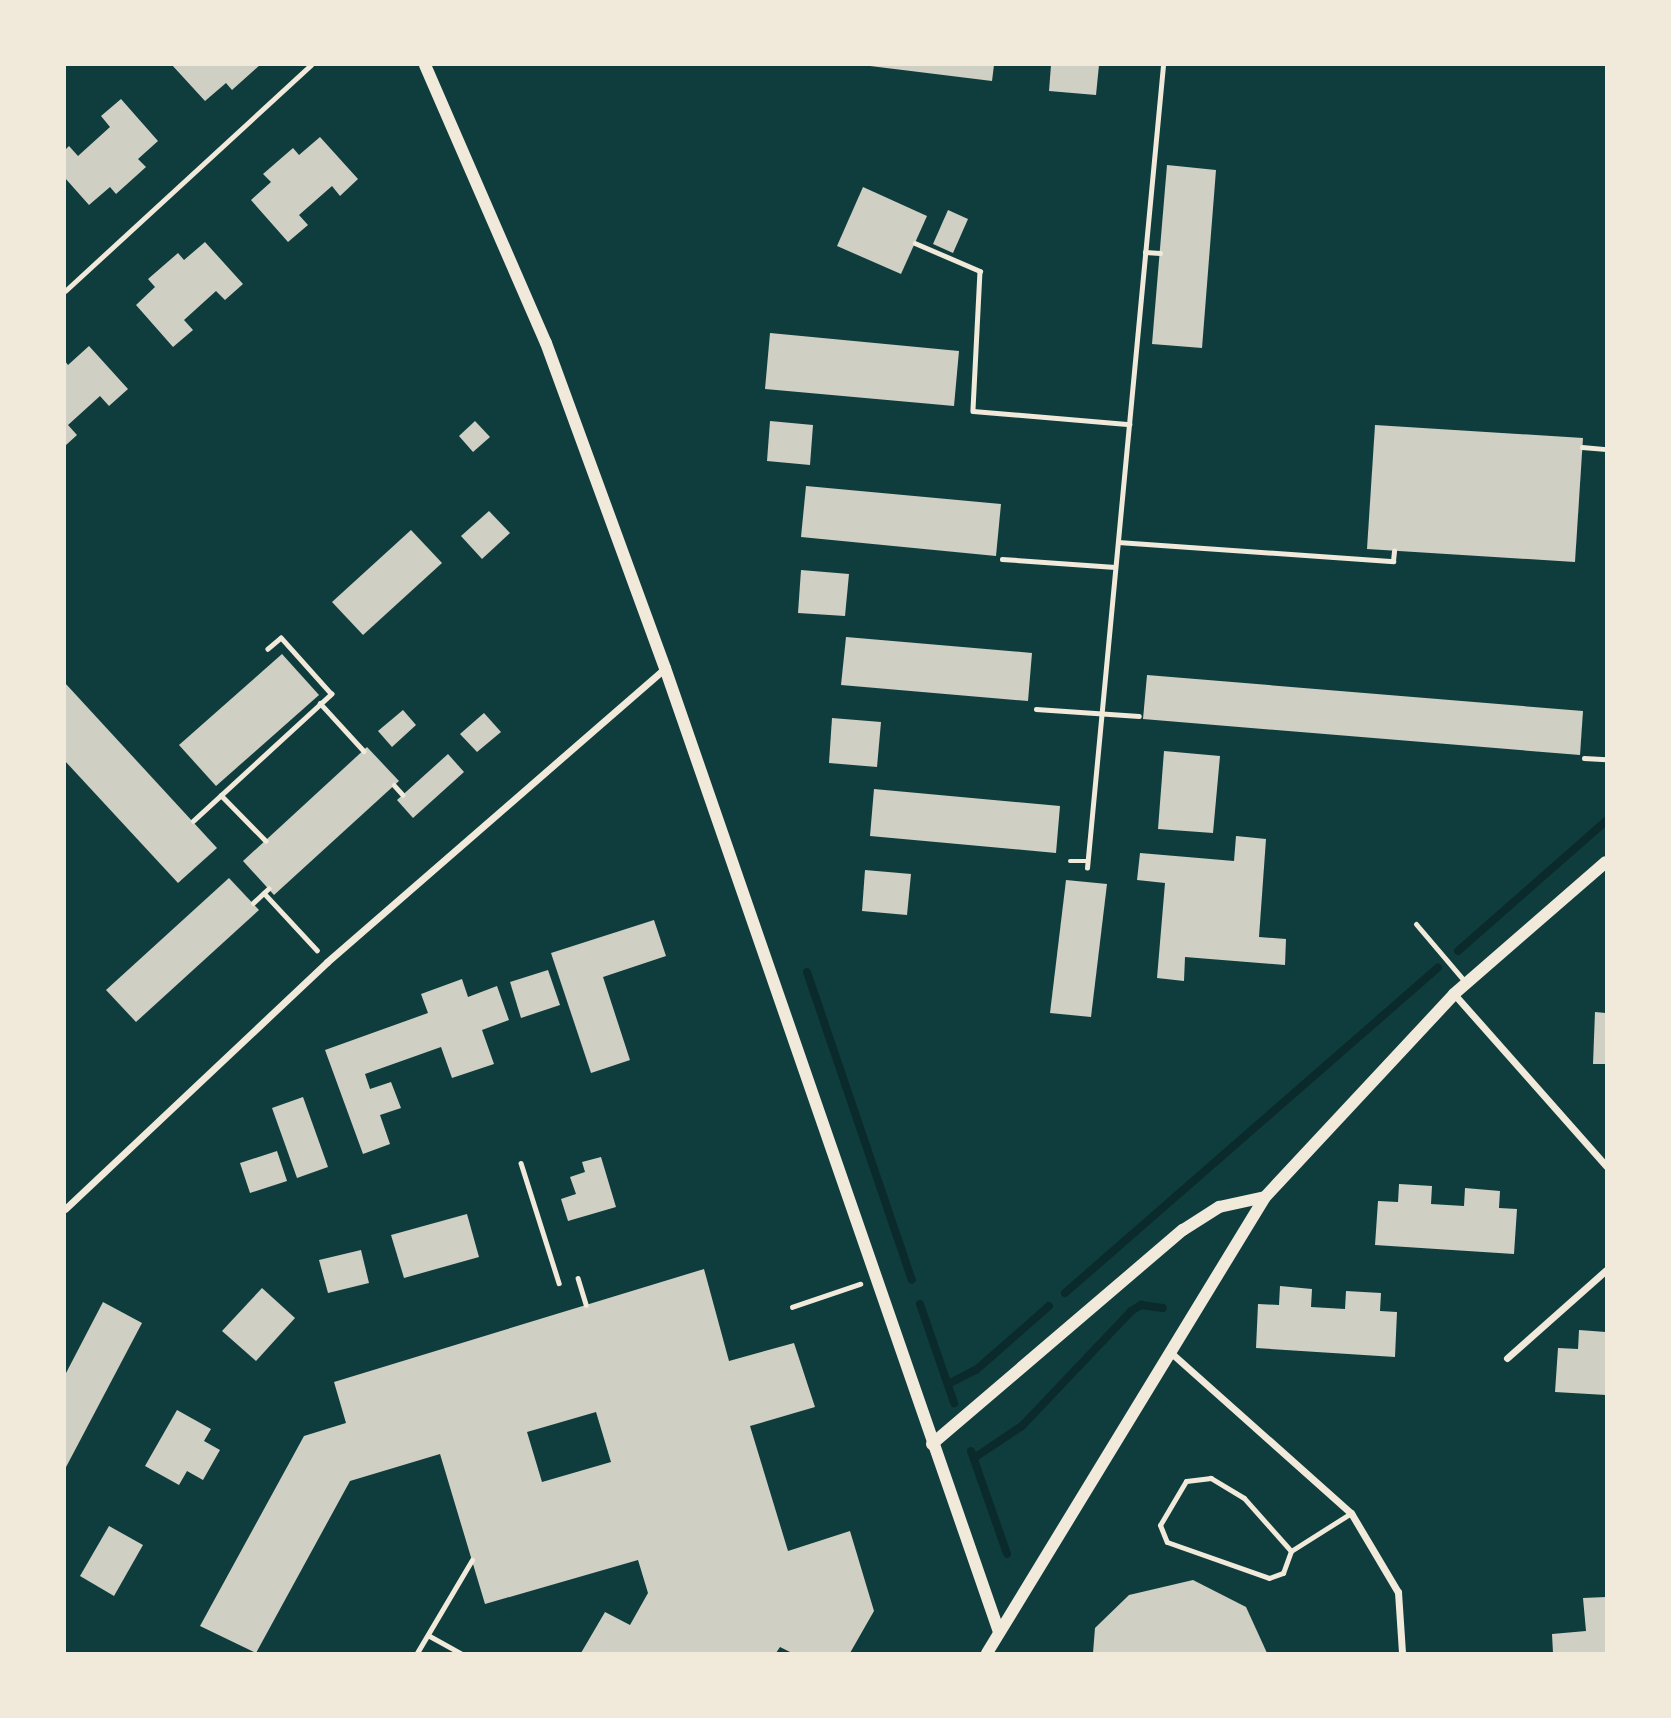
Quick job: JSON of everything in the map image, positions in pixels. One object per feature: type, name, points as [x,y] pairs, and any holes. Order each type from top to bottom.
[{"type":"street","points":[[425,65],[541,331],[666,668],[875,1280],[999,1632]]},
{"type":"street","points":[[65,1209],[327,962],[666,668]]},
{"type":"street","points":[[987,1653],[1265,1197],[1454,994],[1606,862]]},
{"type":"street","points":[[1454,994],[1606,1166]]},
{"type":"street","points":[[932,1444],[1183,1230],[1219,1207],[1265,1197]]},
{"type":"street","points":[[1507,1358],[1606,1270]]},
{"type":"street","points":[[1169,1351],[1351,1513],[1398,1592],[1402,1653]]},
{"type":"lane","points":[[65,291],[311,65]]},
{"type":"lane","points":[[1416,924],[1466,983]]},
{"type":"lane","points":[[1291,1550],[1244,1498],[1211,1478],[1186,1481],[1160,1525],[1167,1542],[1252,1577],[1283,1573],[1291,1550],[1351,1513]]},
{"type":"path","points":[[1070,861],[1087,864],[1163,65]]},
{"type":"path","points":[[915,243],[980,271],[972,411],[1129,424]]},
{"type":"path","points":[[1145,252],[1160,253]]},
{"type":"path","points":[[1582,447],[1606,449]]},
{"type":"path","points":[[1118,542],[1393,561],[1394,551]]},
{"type":"path","points":[[1002,559],[1115,567]]},
{"type":"path","points":[[192,821],[331,694],[281,638],[268,649]]},
{"type":"path","points":[[320,703],[364,751]]},
{"type":"path","points":[[1036,709],[1139,716]]},
{"type":"path","points":[[1584,758],[1606,759]]},
{"type":"path","points":[[394,785],[402,795]]},
{"type":"path","points":[[221,795],[266,841]]},
{"type":"path","points":[[253,903],[266,891],[327,962]]},
{"type":"path","points":[[520,1163],[559,1283]]},
{"type":"path","points":[[578,1278],[586,1305]]},
{"type":"path","points":[[792,1307],[875,1280]]},
{"type":"path","points":[[417,1653],[472,1560]]},
{"type":"path","points":[[428,1635],[461,1653]]},
{"type":"building","points":[[172,65],[260,65],[232,90],[226,83],[205,101]]},
{"type":"building","points":[[862,65],[994,65],[992,81]]},
{"type":"building","points":[[1051,65],[1099,65],[1096,95],[1049,91]]},
{"type":"building","points":[[121,99],[158,141],[138,159],[146,167],[116,194],[110,187],[89,205],[65,178],[65,150],[69,146],[78,156],[110,127],[101,116]]},
{"type":"building","points":[[320,137],[358,179],[340,196],[332,186],[299,215],[308,225],[288,242],[251,200],[271,182],[263,174],[293,148],[299,155]]},
{"type":"building","points":[[1167,165],[1216,170],[1202,348],[1152,344]]},
{"type":"building","points":[[863,187],[927,216],[901,274],[837,246]]},
{"type":"building","points":[[948,210],[968,219],[953,253],[933,244]]},
{"type":"building","points":[[205,242],[243,284],[225,300],[216,291],[184,320],[193,330],[173,347],[136,305],[155,287],[148,279],[178,253],[184,260]]},
{"type":"building","points":[[770,333],[959,351],[954,406],[765,389]]},
{"type":"building","points":[[89,346],[128,389],[109,406],[100,396],[68,425],[77,435],[65,446],[65,361],[68,365]]},
{"type":"building","points":[[475,421],[490,437],[473,452],[459,436]]},
{"type":"building","points":[[770,421],[813,425],[810,465],[767,461]]},
{"type":"building","points":[[1375,425],[1583,438],[1575,562],[1367,549]]},
{"type":"building","points":[[806,486],[1001,504],[996,556],[801,537]]},
{"type":"building","points":[[489,511],[510,533],[482,559],[461,536]]},
{"type":"building","points":[[411,530],[442,563],[363,635],[332,602]]},
{"type":"building","points":[[801,570],[849,574],[845,616],[798,613]]},
{"type":"building","points":[[846,637],[1032,653],[1028,701],[841,685]]},
{"type":"building","points":[[282,654],[319,695],[216,786],[179,745]]},
{"type":"building","points":[[1147,675],[1583,711],[1580,755],[1143,719]]},
{"type":"building","points":[[65,683],[217,848],[178,883],[65,761]]},
{"type":"building","points":[[403,710],[416,725],[392,747],[378,731]]},
{"type":"building","points":[[484,713],[501,732],[477,752],[460,734]]},
{"type":"building","points":[[832,718],[881,722],[877,767],[829,763]]},
{"type":"building","points":[[367,747],[399,781],[274,895],[243,861]]},
{"type":"building","points":[[1164,751],[1220,756],[1213,833],[1158,829]]},
{"type":"building","points":[[448,754],[464,772],[413,818],[397,800]]},
{"type":"building","points":[[874,789],[1060,806],[1056,853],[870,836]]},
{"type":"building","points":[[1236,836],[1266,839],[1259,937],[1286,939],[1285,965],[1185,957],[1184,981],[1157,978],[1165,883],[1137,880],[1140,853],[1234,861]]},
{"type":"building","points":[[865,870],[911,874],[907,915],[862,911]]},
{"type":"building","points":[[229,878],[259,910],[136,1022],[106,990]]},
{"type":"building","points":[[1066,880],[1107,884],[1091,1017],[1050,1013]]},
{"type":"building","points":[[654,920],[666,956],[603,977],[630,1060],[591,1073],[551,953]]},
{"type":"building","points":[[548,970],[560,1005],[521,1018],[510,982]]},
{"type":"building","points":[[462,979],[468,997],[497,986],[509,1020],[482,1030],[494,1064],[452,1078],[441,1047],[365,1074],[370,1089],[391,1082],[401,1108],[380,1115],[390,1144],[363,1154],[325,1050],[428,1013],[421,994]]},
{"type":"building","points":[[1595,1012],[1606,1013],[1606,1064],[1593,1064]]},
{"type":"building","points":[[303,1097],[328,1167],[297,1178],[272,1108]]},
{"type":"building","points":[[277,1151],[287,1181],[250,1193],[240,1163]]},
{"type":"building","points":[[601,1157],[616,1207],[568,1221],[561,1199],[576,1194],[570,1177],[585,1172],[582,1162]]},
{"type":"building","points":[[1399,1184],[1432,1186],[1431,1204],[1464,1206],[1465,1188],[1500,1191],[1499,1208],[1517,1209],[1514,1254],[1375,1245],[1378,1201],[1398,1202]]},
{"type":"building","points":[[467,1214],[479,1257],[404,1278],[391,1235]]},
{"type":"building","points":[[361,1250],[369,1283],[328,1293],[319,1260]]},
{"type":"building","points":[[704,1269],[729,1361],[794,1343],[815,1407],[750,1426],[788,1551],[850,1531],[874,1611],[850,1653],[792,1653],[780,1647],[776,1653],[581,1653],[605,1612],[630,1625],[648,1593],[638,1560],[485,1604],[440,1454],[350,1481],[256,1653],[200,1626],[304,1436],[346,1423],[334,1382]],"holes":[[[596,1412],[611,1462],[542,1482],[527,1432]]]},
{"type":"building","points":[[1280,1286],[1312,1289],[1311,1307],[1345,1309],[1346,1291],[1381,1293],[1380,1311],[1397,1312],[1395,1357],[1256,1348],[1258,1304],[1279,1305]]},
{"type":"building","points":[[262,1288],[295,1318],[256,1361],[222,1331]]},
{"type":"building","points":[[103,1302],[142,1323],[65,1469],[65,1375]]},
{"type":"building","points":[[1579,1330],[1606,1332],[1606,1395],[1555,1392],[1558,1348],[1578,1349]]},
{"type":"building","points":[[177,1410],[211,1429],[204,1441],[220,1450],[203,1480],[187,1471],[179,1485],[145,1466]]},
{"type":"building","points":[[109,1526],[143,1545],[114,1596],[80,1576]]},
{"type":"building","points":[[1193,1580],[1246,1607],[1267,1653],[1093,1653],[1095,1628],[1129,1595]]},
{"type":"building","points":[[1606,1597],[1606,1653],[1553,1653],[1552,1634],[1586,1631],[1583,1598]]},
{"type":"waterway","points":[[1458,951],[1606,821]]},
{"type":"waterway","points":[[1065,1293],[1438,968]]},
{"type":"waterway","points":[[807,972],[912,1280]]},
{"type":"waterway","points":[[920,1304],[954,1403]]},
{"type":"waterway","points":[[974,1458],[1022,1426],[1131,1311],[1141,1305],[1163,1308]]},
{"type":"waterway","points":[[948,1384],[976,1370],[1049,1306]]},
{"type":"waterway","points":[[971,1451],[1007,1554]]}]
